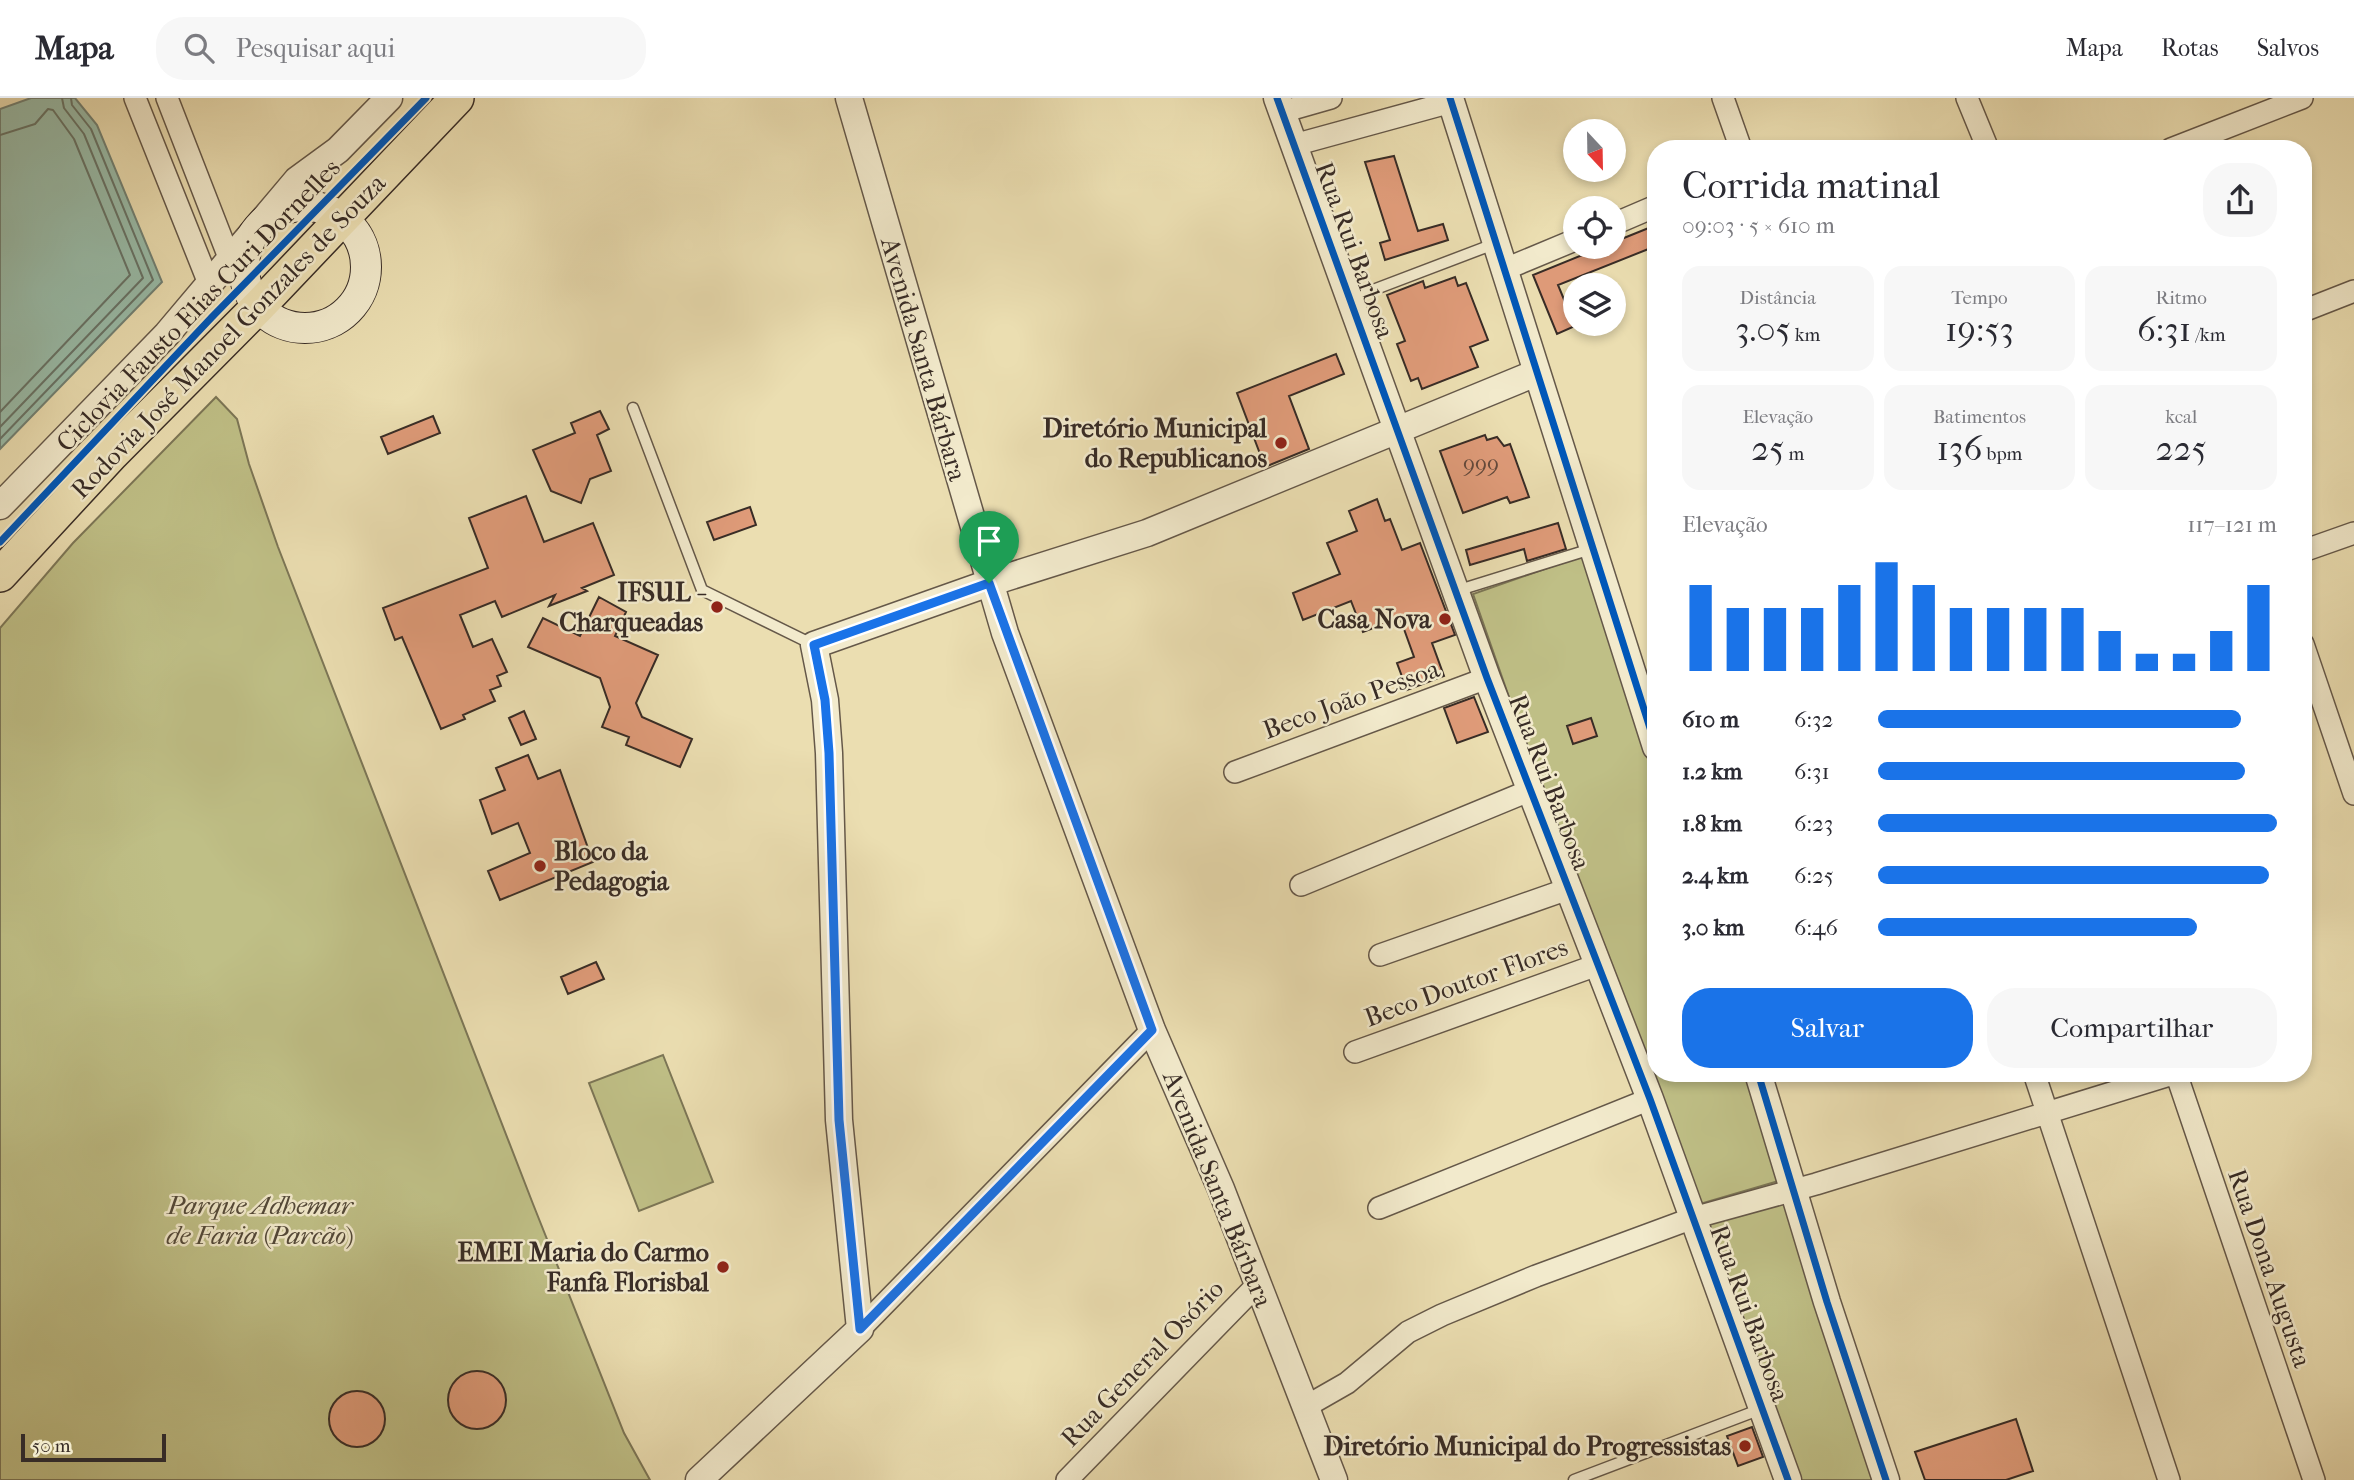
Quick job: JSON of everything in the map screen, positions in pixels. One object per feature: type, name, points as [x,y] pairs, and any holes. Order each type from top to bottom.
[{"type":"main road","name":"Rodovia José Manoel Gonzales de Souza","points":[[0,575],[112,454],[259,306],[457,98]]},
{"type":"main road","points":[[293,207],[321,207],[341,217],[360,238],[366,257],[366,277],[359,295],[347,311],[331,322],[311,328],[290,326],[272,318],[259,306],[246,284],[244,265],[248,245],[258,228],[272,216],[293,207]]},
{"type":"street","points":[[135,98],[210,286]]},
{"type":"street","points":[[167,98],[230,260]]},
{"type":"street","points":[[0,506],[210,286],[297,180],[338,150],[389,98]]},
{"type":"street","name":"Avenida Santa Bárbara","points":[[849,98],[989,583],[1152,1030],[1221,1189],[1334,1480]]},
{"type":"street","points":[[1279,105],[1331,98]]},
{"type":"street","points":[[1723,98],[1738,140]]},
{"type":"street","points":[[1967,98],[1984,140]]},
{"type":"street","points":[[2194,140],[2302,98]]},
{"type":"street","points":[[1294,145],[1450,100],[1647,720]]},
{"type":"street","name":"Rua Rui Barbosa","points":[[1279,105],[1352,298],[1487,678],[1650,1099],[1788,1480]]},
{"type":"street","points":[[1626,218],[1647,210]]},
{"type":"street","points":[[1503,270],[1563,245]]},
{"type":"street","points":[[2312,307],[2354,291]]},
{"type":"street","points":[[860,1329],[839,1120],[829,753],[825,700],[814,645],[989,583],[1147,533],[1536,373]]},
{"type":"street","points":[[2312,548],[2354,533]]},
{"type":"street","points":[[2312,667],[2348,758],[2354,794]]},
{"type":"street","name":"Beco João Pessoa","points":[[1235,772],[1487,678]]},
{"type":"street","points":[[1301,885],[1531,790]]},
{"type":"street","points":[[1380,955],[1568,890]]},
{"type":"street","name":"Beco Doutor Flores","points":[[1354,1052],[1597,964]]},
{"type":"street","points":[[699,1480],[860,1329],[1152,1030]]},
{"type":"street","points":[[1761,1082],[1886,1480]]},
{"type":"street","points":[[2037,1082],[2169,1480]]},
{"type":"street","points":[[1305,1407],[1347,1382],[1408,1332],[1442,1315],[1693,1218],[1794,1190],[2147,1082]]},
{"type":"street","name":"Rua Dona Augusta","points":[[2179,1082],[2314,1480]]},
{"type":"street","points":[[1379,1208],[1650,1099]]},
{"type":"street","name":"Rua General Osório","points":[[1067,1480],[1257,1285]]},
{"type":"lane","points":[[1352,298],[1494,244]]},
{"type":"lane","points":[[633,408],[702,590],[814,645]]},
{"type":"lane","points":[[1456,591],[1591,549]]},
{"type":"lane","points":[[1574,1480],[1762,1409]]},
{"type":"green space","name":"Parque Adhemar de Faria (Parcão)","points":[[216,397],[237,419],[249,464],[278,547],[533,1204],[624,1433],[650,1480],[0,1480],[0,628],[73,543]]},
{"type":"green space","points":[[1585,555],[1647,753],[1647,1064],[1524,740],[1473,594]]},
{"type":"green space","points":[[663,1055],[713,1182],[639,1211],[589,1083]]},
{"type":"green space","points":[[1654,1082],[1752,1082],[1782,1180],[1700,1204]]},
{"type":"green space","points":[[1788,1201],[1876,1480],[1801,1480],[1707,1224]]},
{"type":"water","points":[[31,98],[75,98],[97,125],[162,282],[0,449],[0,109]]},
{"type":"building","points":[[1394,156],[1418,231],[1443,224],[1448,240],[1385,260],[1380,243],[1390,240],[1365,162]]},
{"type":"building","points":[[1647,229],[1647,250],[1626,258],[1626,237]]},
{"type":"building","points":[[1572,259],[1623,259],[1588,273],[1563,273],[1563,283],[1558,285],[1563,297],[1563,331],[1557,334],[1533,275]]},
{"type":"building","points":[[1455,277],[1458,286],[1466,283],[1488,340],[1470,347],[1478,367],[1422,389],[1418,378],[1411,381],[1397,344],[1405,341],[1387,295],[1423,281],[1425,288]]},
{"type":"building","points":[[1336,354],[1344,374],[1289,396],[1309,449],[1265,467],[1237,393]]},
{"type":"building","points":[[600,411],[609,429],[597,435],[611,471],[590,479],[581,503],[551,491],[533,450],[575,433],[571,423]]},
{"type":"building","points":[[433,416],[440,433],[388,454],[381,437]]},
{"type":"building","points":[[1485,435],[1487,440],[1497,437],[1504,446],[1510,444],[1529,497],[1510,503],[1507,497],[1463,513],[1440,451]]},
{"type":"building","points":[[526,496],[544,542],[593,523],[614,575],[582,588],[587,591],[549,606],[555,595],[502,617],[495,601],[460,615],[473,647],[492,639],[507,672],[497,676],[501,686],[490,690],[495,701],[463,715],[465,719],[441,729],[402,637],[395,640],[383,608],[488,568],[469,518]]},
{"type":"building","points":[[1377,499],[1385,521],[1390,519],[1402,550],[1420,543],[1455,635],[1432,643],[1444,676],[1407,690],[1397,663],[1414,657],[1400,618],[1363,632],[1351,601],[1303,620],[1293,593],[1340,574],[1327,543],[1357,531],[1349,511]]},
{"type":"building","points":[[750,507],[756,525],[714,540],[707,522]]},
{"type":"building","points":[[1558,523],[1566,549],[1527,561],[1524,549],[1470,565],[1466,550]]},
{"type":"building","points":[[599,597],[626,612],[615,636],[658,655],[636,703],[642,717],[692,739],[680,767],[626,745],[629,737],[602,727],[610,707],[600,678],[528,647],[543,618],[580,636]]},
{"type":"building","points":[[1474,697],[1488,732],[1457,743],[1444,708]]},
{"type":"building","points":[[524,711],[536,739],[521,745],[509,718]]},
{"type":"building","points":[[1591,718],[1597,736],[1573,744],[1567,726]]},
{"type":"building","points":[[528,755],[538,779],[560,770],[593,862],[500,900],[488,871],[530,853],[518,823],[492,834],[480,800],[505,790],[496,768]]},
{"type":"building","points":[[596,962],[604,979],[568,994],[561,977]]},
{"type":"building","points":[[477,1371],[488,1373],[501,1384],[506,1400],[504,1411],[493,1424],[477,1429],[466,1427],[453,1416],[448,1400],[450,1389],[461,1376]]},
{"type":"building","points":[[351,1391],[363,1391],[377,1399],[385,1413],[383,1430],[377,1439],[363,1447],[351,1447],[334,1435],[329,1425],[329,1413],[341,1396]]},
{"type":"building","points":[[2016,1419],[2033,1471],[2006,1480],[1925,1480],[1915,1452]]},
{"type":"building","name":"Diretório Municipal do Progressistas","points":[[1752,1427],[1763,1457],[1738,1466],[1727,1436]]},
{"type":"cycle path","name":"Ciclovia Fausto Elias Curi Dornelles","points":[[0,542],[212,317],[426,98]]},
{"type":"cycle path","points":[[1277,98],[1487,678],[1650,1099],[1788,1480]]},
{"type":"cycle path","points":[[1450,98],[1647,719]]},
{"type":"cycle path","points":[[1761,1082],[1827,1302],[1886,1480]]},
{"type":"place","name":"Diretório Municipal do Republicanos","points":[[1281,443]]},
{"type":"place","name":"IFSUL - Charqueadas","points":[[717,607]]},
{"type":"place","name":"Casa Nova","points":[[1445,619]]},
{"type":"place","name":"Bloco da Pedagogia","points":[[540,866]]},
{"type":"place","name":"EMEI Maria do Carmo Fanfa Florisbal","points":[[723,1267]]},
{"type":"place","name":"Diretório Municipal do Progressistas","points":[[1745,1446]]},
{"type":"route","points":[[989,583],[1152,1030],[860,1329],[839,1120],[829,753],[825,700],[814,645],[989,583]]}]
